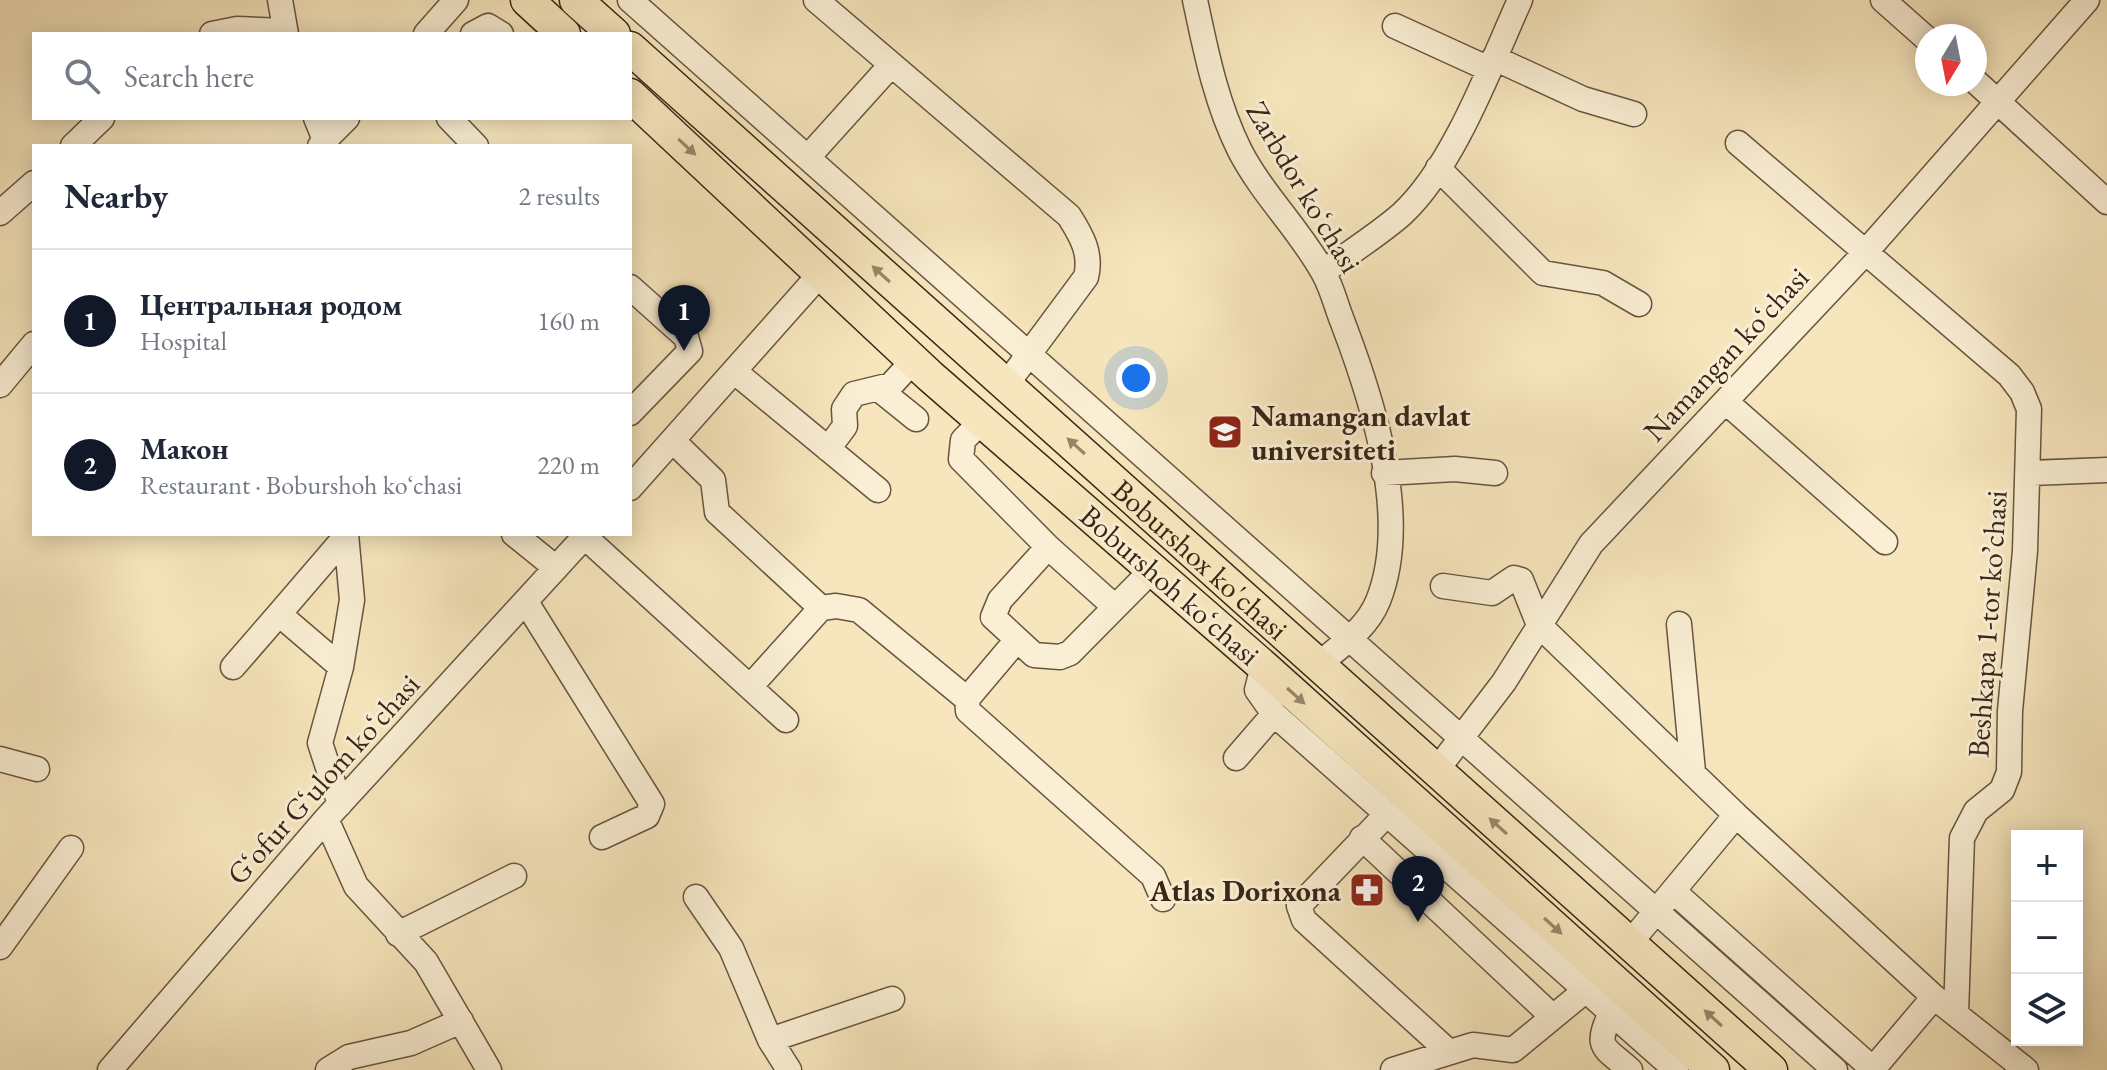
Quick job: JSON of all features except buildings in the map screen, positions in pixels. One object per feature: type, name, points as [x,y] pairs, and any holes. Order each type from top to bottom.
[{"type":"main road","points":[[527,0],[562,32]]},
{"type":"main road","name":"Boburshox ko'chasi","points":[[576,0],[611,32]]},
{"type":"main road","name":"Boburshox ko'chasi","points":[[632,51],[1320,663],[1436,771],[1771,1070]]},
{"type":"main road","name":"Boburshoh koʻchasi","points":[[632,97],[914,360],[1263,666],[1597,982],[1713,1070]]},
{"type":"main road","points":[[822,272],[848,244]]},
{"type":"street","points":[[222,32],[237,29],[285,32],[280,0]]},
{"type":"street","points":[[428,32],[456,0]]},
{"type":"street","points":[[816,0],[1069,216],[1084,240],[1090,265],[1086,277],[1006,385]]},
{"type":"street","name":"Zarbdor koʻchasi","points":[[1195,0],[1218,102],[1241,152],[1271,201],[1323,272],[1368,388],[1384,473],[1390,549],[1385,580],[1377,604],[1361,629],[1320,663]]},
{"type":"street","points":[[1323,272],[1403,213],[1438,168],[1492,64],[1520,0]]},
{"type":"street","points":[[1883,0],[1915,28]]},
{"type":"street","name":"Namangan koʻchasi","points":[[1436,771],[1504,682],[1591,544],[1864,254],[1996,100],[2087,0]]},
{"type":"street","points":[[620,32],[633,2],[1029,350],[1835,1070]]},
{"type":"street","points":[[477,32],[488,26],[498,32]]},
{"type":"street","points":[[1395,26],[1583,99],[1634,114]]},
{"type":"street","points":[[769,174],[802,151],[891,65]]},
{"type":"street","points":[[1987,92],[2107,202]]},
{"type":"street","points":[[75,144],[100,120]]},
{"type":"street","points":[[320,135],[344,120]]},
{"type":"street","points":[[451,120],[474,144]]},
{"type":"street","name":"Beshkapa 1-tor koʼchasi","points":[[1738,143],[2009,375],[2022,392],[2029,409],[2029,473],[2010,711],[2009,772],[2002,790],[1976,811],[1962,838],[1956,1013]]},
{"type":"street","points":[[1438,168],[1543,273],[1603,283],[1639,304]]},
{"type":"street","points":[[0,213],[32,185]]},
{"type":"street","points":[[632,486],[822,272]]},
{"type":"street","points":[[632,289],[686,337],[690,351],[632,411]]},
{"type":"street","points":[[0,385],[32,346]]},
{"type":"street","points":[[828,449],[845,426],[847,402],[860,391],[880,390],[891,385],[914,360]]},
{"type":"street","points":[[735,372],[878,490]]},
{"type":"street","points":[[880,390],[916,419]]},
{"type":"street","points":[[1726,402],[1885,542]]},
{"type":"street","points":[[982,421],[963,440],[961,459],[1048,547],[1115,607]]},
{"type":"street","points":[[673,441],[713,480],[717,512],[821,608]]},
{"type":"street","points":[[1384,473],[1455,469],[1495,473]]},
{"type":"street","points":[[2029,473],[2107,470]]},
{"type":"street","points":[[1196,553],[1222,522]]},
{"type":"street","points":[[233,667],[345,536]]},
{"type":"street","points":[[346,536],[352,600],[341,667],[320,743],[342,861],[356,886],[426,962],[489,1070]]},
{"type":"street","points":[[516,536],[556,568]]},
{"type":"street","name":"Gʻofur Gʻulom koʻchasi","points":[[110,1070],[333,812],[585,536]]},
{"type":"street","points":[[587,536],[786,720]]},
{"type":"street","points":[[1048,547],[993,610],[993,617],[1000,627],[1034,655],[1060,657],[1070,653],[1153,569]]},
{"type":"street","points":[[1443,586],[1492,593],[1517,578],[1539,625],[1736,815],[1934,997],[2026,1070]]},
{"type":"street","points":[[526,602],[652,804],[647,816],[602,837]]},
{"type":"street","points":[[750,687],[821,608],[836,606],[859,610],[967,699]]},
{"type":"street","points":[[279,614],[341,667]]},
{"type":"street","points":[[1679,624],[1693,772]]},
{"type":"street","points":[[1016,641],[967,699],[968,711],[1153,876],[1163,899]]},
{"type":"street","points":[[1263,666],[1257,690],[1274,714],[1387,814],[1597,982],[1611,1012],[1676,1070]]},
{"type":"street","points":[[1380,719],[1407,688]]},
{"type":"street","points":[[1236,758],[1274,714]]},
{"type":"street","points":[[0,759],[37,769]]},
{"type":"street","points":[[1387,814],[1299,906],[1304,920],[1449,1052]]},
{"type":"street","points":[[1629,944],[1736,815]]},
{"type":"street","points":[[1525,851],[1552,818]]},
{"type":"street","points":[[1362,838],[1553,1017]]},
{"type":"street","points":[[0,947],[71,848]]},
{"type":"street","points":[[398,934],[514,876]]},
{"type":"street","points":[[1673,891],[1874,1070],[1934,997]]},
{"type":"street","points":[[696,897],[731,948],[770,1040],[789,1070]]},
{"type":"street","points":[[1393,1070],[1473,1045],[1513,1050],[1597,982]]},
{"type":"street","points":[[770,1040],[892,999]]},
{"type":"street","points":[[1611,1012],[1600,1036],[1602,1045],[1630,1070]]},
{"type":"street","points":[[328,1070],[349,1057],[411,1043],[461,1021]]},
{"type":"place","name":"Центральная родом","points":[[684,351]]},
{"type":"place","name":"Namangan davlat universiteti","points":[[1225,432]]},
{"type":"place","name":"Atlas Dorixona","points":[[1367,890]]},
{"type":"place","name":"Макон","points":[[1418,922]]}]
